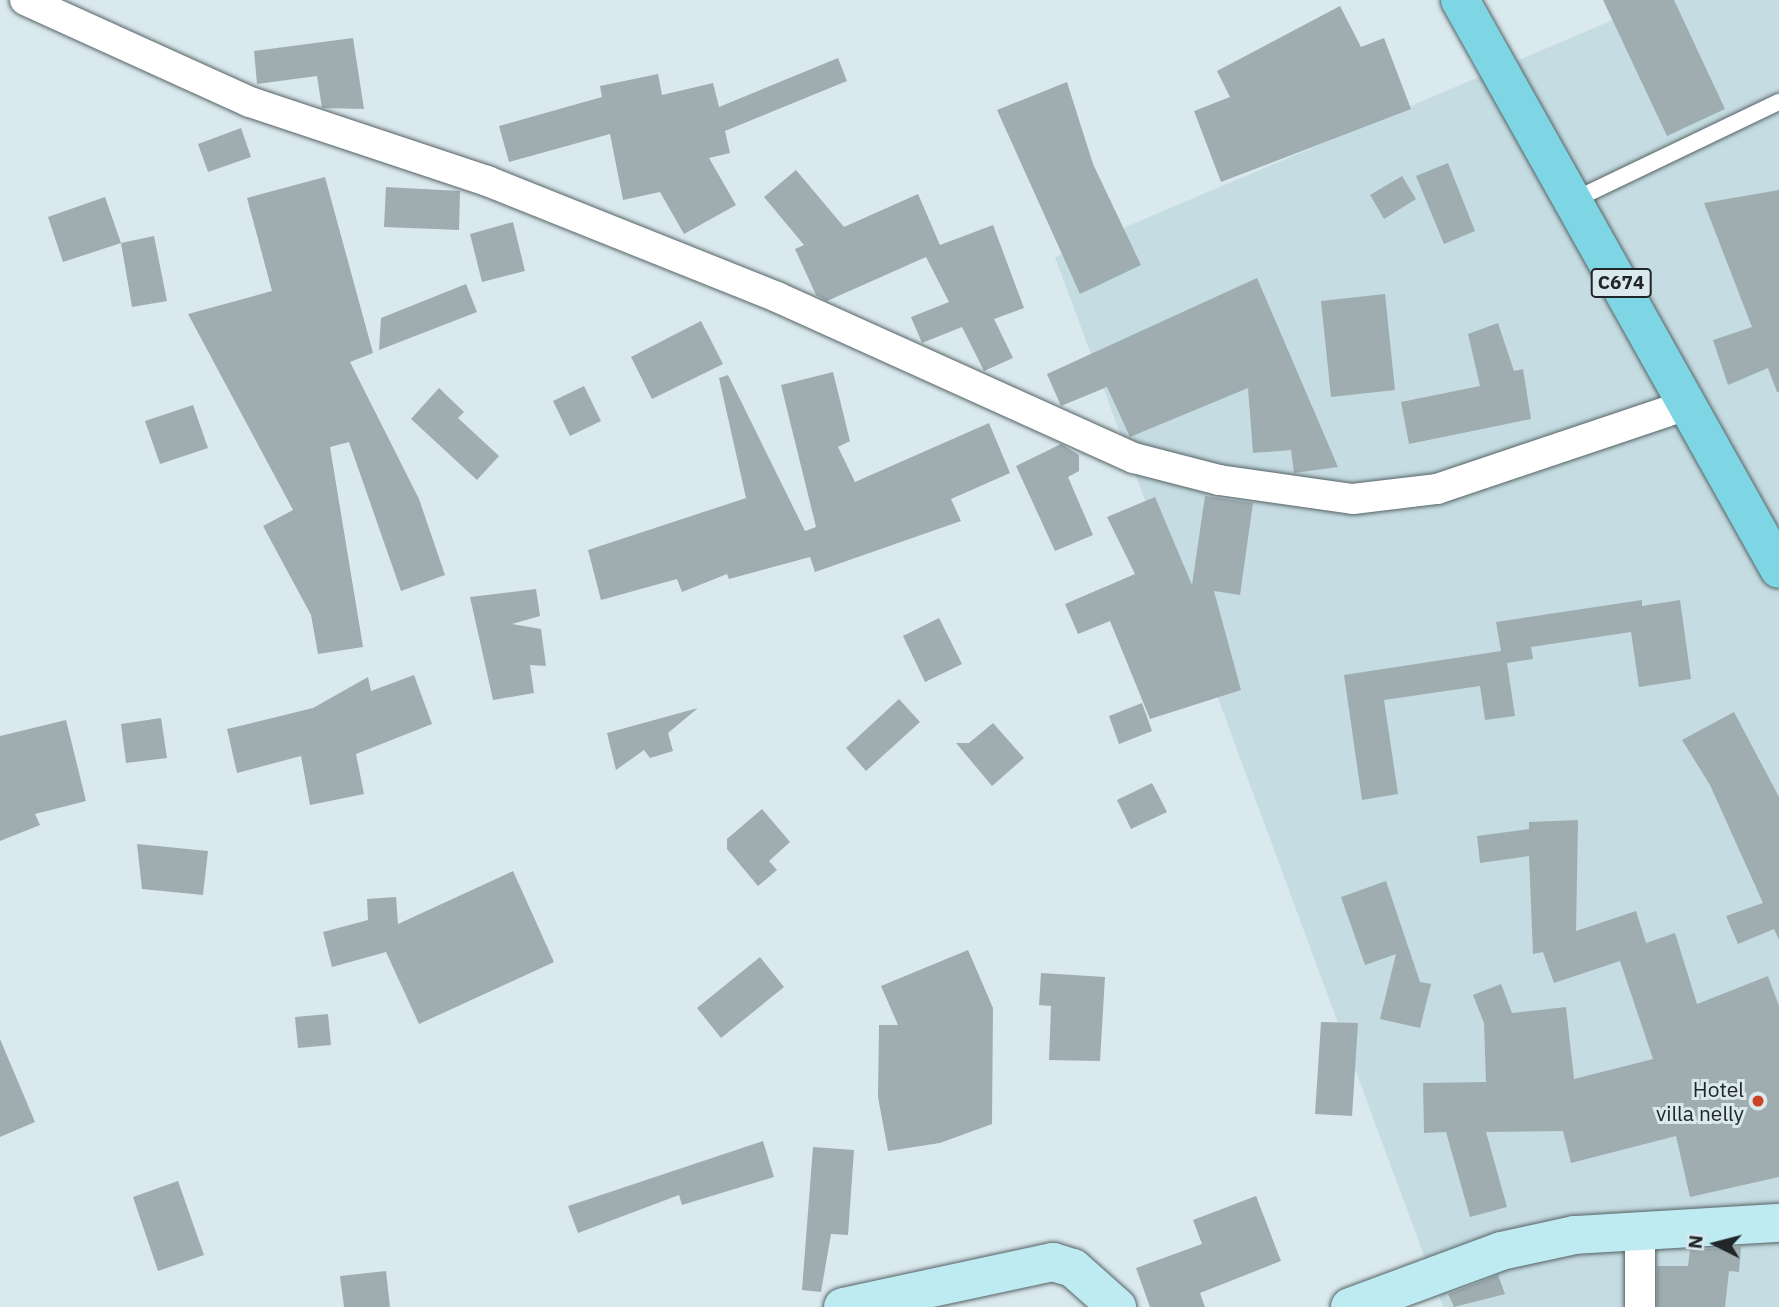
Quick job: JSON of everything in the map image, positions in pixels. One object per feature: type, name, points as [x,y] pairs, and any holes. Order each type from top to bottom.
[{"type":"main road","name":"C674","points":[[1460,0],[1690,404],[1779,569]]},
{"type":"street","points":[[48,2],[250,102],[487,181],[777,297],[1133,458],[1219,480],[1353,499],[1437,489],[1690,404]]},
{"type":"street","points":[[1350,1307],[1501,1251],[1640,1229],[1779,1223]]},
{"type":"street","points":[[1640,1229],[1640,1307]]},
{"type":"street","points":[[843,1307],[1053,1262],[1073,1268],[1117,1307]]},
{"type":"lane","points":[[1574,200],[1779,102]]},
{"type":"shaded area","points":[[1660,0],[1779,0],[1779,1307],[1443,1307],[1055,257]]},
{"type":"building","points":[[1603,0],[1674,0],[1725,109],[1667,136]]},
{"type":"building","points":[[1340,6],[1361,47],[1384,38],[1411,109],[1221,182],[1194,111],[1230,97],[1217,71]]},
{"type":"building","points":[[353,38],[364,109],[322,108],[317,76],[257,84],[254,51]]},
{"type":"building","points":[[838,58],[847,81],[725,131],[730,153],[709,158],[736,205],[684,234],[660,192],[623,200],[610,134],[509,162],[499,126],[602,97],[600,86],[658,74],[662,95],[713,83],[719,107]]},
{"type":"building","points":[[1067,82],[1093,164],[1141,265],[1080,294],[997,110]]},
{"type":"building","points":[[241,128],[251,157],[208,172],[198,144]]},
{"type":"building","points":[[1448,163],[1475,231],[1444,244],[1416,176]]},
{"type":"building","points":[[796,170],[844,227],[918,194],[940,245],[993,225],[1024,308],[994,319],[1013,358],[984,371],[962,327],[922,343],[911,317],[949,302],[926,257],[827,301],[816,295],[795,249],[804,245],[764,197]]},
{"type":"building","points":[[1402,176],[1416,199],[1384,219],[1370,195]]},
{"type":"building","points":[[325,177],[373,353],[350,362],[419,499],[445,575],[401,591],[349,442],[330,447],[363,647],[318,654],[311,615],[263,526],[293,510],[188,314],[272,291],[247,198]]},
{"type":"building","points":[[386,187],[460,191],[459,230],[384,227]]},
{"type":"building","points":[[1779,190],[1777,392],[1768,368],[1728,385],[1713,340],[1752,327],[1704,203]]},
{"type":"building","points":[[105,197],[121,243],[63,262],[48,217]]},
{"type":"building","points":[[513,222],[525,271],[482,282],[470,234]]},
{"type":"building","points":[[154,236],[167,301],[132,307],[121,243]]},
{"type":"building","points":[[1257,278],[1338,467],[1294,473],[1291,450],[1253,453],[1248,388],[1130,437],[1107,387],[1061,406],[1047,374]]},
{"type":"building","points":[[466,284],[477,312],[379,350],[381,318]]},
{"type":"building","points":[[1385,294],[1395,390],[1331,397],[1321,301]]},
{"type":"building","points":[[701,321],[723,364],[652,399],[631,357]]},
{"type":"building","points":[[1498,323],[1514,371],[1523,369],[1531,419],[1409,444],[1401,402],[1480,386],[1468,334]]},
{"type":"building","points":[[833,372],[850,441],[838,447],[855,482],[989,423],[1010,473],[951,499],[961,521],[815,572],[810,557],[729,579],[727,574],[682,592],[677,579],[601,600],[588,550],[746,498],[719,378],[728,375],[805,531],[816,527],[781,385]]},
{"type":"building","points":[[584,386],[601,421],[570,436],[553,401]]},
{"type":"building","points":[[439,388],[464,412],[458,418],[499,456],[477,480],[411,419]]},
{"type":"building","points":[[193,405],[208,448],[160,464],[145,421]]},
{"type":"building","points":[[1061,444],[1079,455],[1079,471],[1068,477],[1093,535],[1055,551],[1016,466]]},
{"type":"building","points":[[1205,496],[1253,503],[1240,595],[1214,591],[1241,690],[1150,719],[1110,621],[1078,634],[1065,604],[1135,574],[1107,517],[1155,497],[1192,585]]},
{"type":"building","points":[[536,589],[540,616],[512,624],[541,629],[546,666],[530,665],[534,693],[493,700],[470,597]]},
{"type":"building","points":[[1642,600],[1642,606],[1680,600],[1691,679],[1639,687],[1631,632],[1531,647],[1533,659],[1507,663],[1515,716],[1485,720],[1480,686],[1384,700],[1398,794],[1362,800],[1344,675],[1501,651],[1496,622]]},
{"type":"building","points":[[939,618],[962,664],[925,682],[903,636]]},
{"type":"building","points":[[414,675],[432,724],[356,754],[364,794],[310,805],[301,756],[237,773],[227,729],[313,708],[368,677],[371,691]]},
{"type":"building","points":[[899,699],[920,722],[866,771],[846,748]]},
{"type":"building","points":[[1142,703],[1152,731],[1119,744],[1109,716]]},
{"type":"building","points":[[698,708],[668,733],[673,751],[650,758],[644,750],[616,770],[607,733]]},
{"type":"building","points":[[1734,712],[1779,797],[1779,940],[1774,929],[1738,944],[1726,916],[1763,903],[1710,785],[1682,740]]},
{"type":"building","points":[[161,718],[167,758],[126,763],[121,724]]},
{"type":"building","points":[[66,720],[86,801],[35,814],[40,825],[0,841],[0,736]]},
{"type":"building","points":[[993,723],[1024,758],[992,786],[956,743],[969,743]]},
{"type":"building","points":[[1152,783],[1167,812],[1131,829],[1117,800]]},
{"type":"building","points":[[762,809],[790,842],[769,861],[777,870],[758,886],[727,849],[727,839]]},
{"type":"building","points":[[1578,820],[1576,931],[1636,911],[1646,943],[1675,933],[1697,1004],[1768,976],[1779,1006],[1779,1177],[1690,1197],[1676,1136],[1571,1163],[1563,1131],[1486,1132],[1507,1207],[1470,1217],[1446,1132],[1424,1133],[1423,1083],[1486,1082],[1484,1023],[1473,995],[1501,984],[1512,1013],[1566,1007],[1574,1079],[1653,1059],[1620,961],[1554,983],[1543,952],[1533,954],[1529,856],[1480,863],[1477,836],[1529,829],[1529,822]]},
{"type":"building","points":[[137,844],[208,851],[203,895],[142,889]]},
{"type":"building","points":[[513,871],[554,962],[419,1024],[386,952],[332,967],[323,932],[368,920],[367,899],[396,897],[398,924]]},
{"type":"building","points":[[1386,881],[1420,982],[1431,984],[1420,1028],[1380,1019],[1396,954],[1365,965],[1341,897]]},
{"type":"building","points":[[968,950],[993,1008],[992,1124],[940,1143],[888,1151],[878,1097],[879,1025],[898,1025],[881,986]]},
{"type":"building","points":[[760,957],[784,987],[721,1038],[697,1008]]},
{"type":"building","points":[[1041,973],[1105,977],[1100,1061],[1049,1060],[1051,1006],[1039,1005]]},
{"type":"building","points":[[328,1014],[331,1045],[298,1048],[295,1017]]},
{"type":"building","points":[[1321,1022],[1358,1023],[1352,1116],[1315,1114]]},
{"type":"building","points":[[0,1039],[35,1122],[0,1137]]},
{"type":"building","points":[[763,1141],[774,1177],[682,1205],[679,1195],[578,1233],[568,1206]]},
{"type":"building","points":[[813,1147],[854,1150],[848,1235],[831,1234],[821,1292],[802,1290]]},
{"type":"building","points":[[178,1181],[204,1255],[158,1271],[133,1197]]},
{"type":"building","points":[[1256,1196],[1281,1261],[1200,1293],[1205,1307],[1150,1307],[1136,1268],[1202,1244],[1193,1220]]},
{"type":"building","points":[[1741,1247],[1739,1272],[1729,1271],[1725,1307],[1657,1307],[1657,1266],[1688,1266],[1690,1250]]},
{"type":"building","points":[[386,1271],[390,1307],[344,1307],[340,1276]]},
{"type":"building","points":[[1498,1275],[1505,1294],[1454,1307],[1448,1294]]},
{"type":"place","name":"Hotel villa nelly","points":[[1758,1101]]}]
